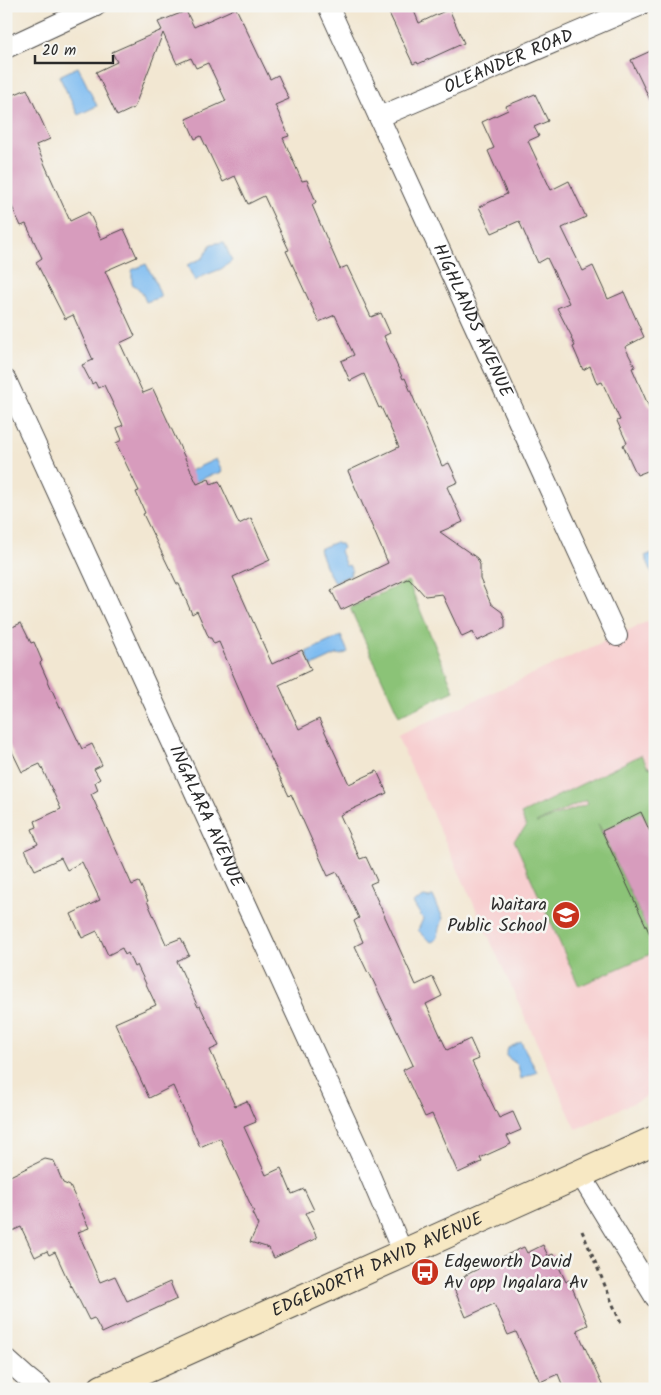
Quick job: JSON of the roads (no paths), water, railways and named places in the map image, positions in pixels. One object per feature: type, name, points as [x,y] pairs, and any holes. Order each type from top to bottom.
[{"type":"main road","name":"EDGEWORTH DAVID AVENUE","points":[[102,1389],[655,1140]]},
{"type":"street","points":[[6,48],[96,6]]},
{"type":"street","name":"HIGHLANDS AVENUE","points":[[328,6],[617,636]]},
{"type":"street","name":"OLEANDER ROAD","points":[[380,118],[638,6]]},
{"type":"street","name":"INGALARA AVENUE","points":[[6,380],[362,1158],[403,1253]]},
{"type":"street","points":[[580,1174],[655,1297]]},
{"type":"street","points":[[6,1359],[41,1389]]},
{"type":"water","points":[[78,67],[97,106],[78,115],[59,76]]},
{"type":"water","points":[[224,242],[232,261],[221,269],[195,281],[187,265],[203,258],[211,244]]},
{"type":"water","points":[[146,264],[161,297],[146,302],[141,292],[132,284],[132,270]]},
{"type":"water","points":[[216,459],[222,472],[188,485],[177,477]]},
{"type":"water","points":[[336,542],[341,544],[343,548],[340,551],[346,566],[349,565],[352,571],[350,572],[351,575],[334,582],[325,566],[319,549]]},
{"type":"water","points":[[655,552],[655,579],[645,556]]},
{"type":"water","points":[[341,636],[348,652],[341,655],[338,654],[312,666],[306,652]]},
{"type":"water","points":[[433,896],[443,918],[437,939],[432,942],[418,930],[423,919],[413,903],[424,897],[429,898]]},
{"type":"water","points":[[521,1042],[537,1072],[521,1079],[518,1065],[506,1056],[508,1048]]},
{"type":"place","name":"Waitara Public School","points":[[566,915]]},
{"type":"place","name":"Edgeworth David Av opp Ingalara Av","points":[[425,1272]]}]
